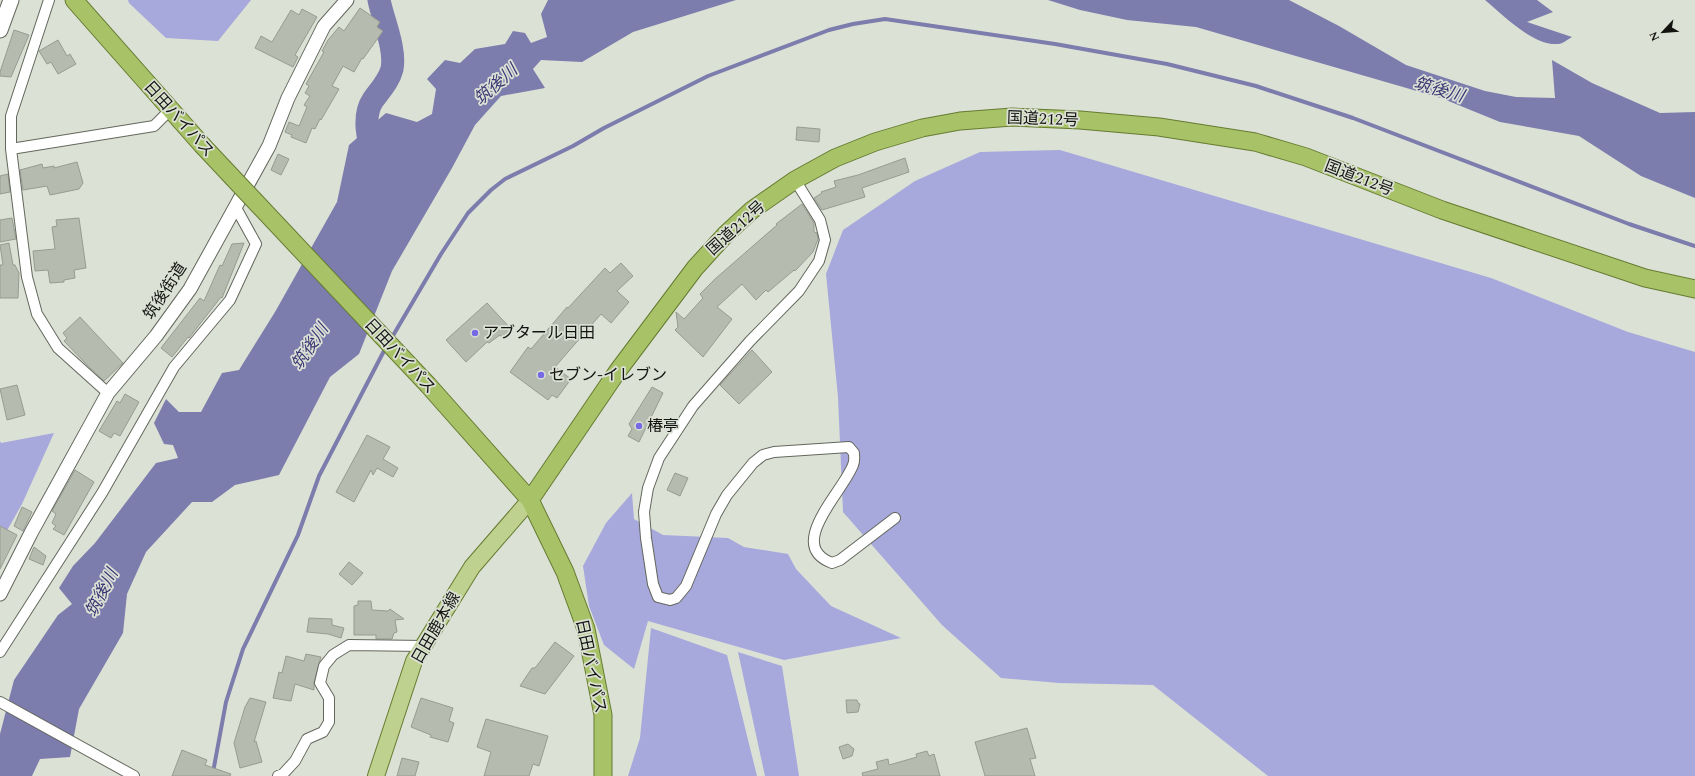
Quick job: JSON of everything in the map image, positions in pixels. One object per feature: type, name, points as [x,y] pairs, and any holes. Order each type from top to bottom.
[{"type":"highway","name":"日田バイパス","points":[[74,0],[170,110],[428,385],[530,500],[565,572],[586,628],[603,715],[603,776]]},
{"type":"highway","name":"国道212号","points":[[530,500],[617,372],[695,268],[726,234],[752,210],[795,180],[835,158],[875,142],[922,128],[960,120],[1012,117],[1080,120],[1159,127],[1256,142],[1306,157],[1442,210],[1645,278],[1695,289]]},
{"type":"main road","points":[[0,30],[11,0]]},
{"type":"main road","name":"日田鹿本線","points":[[376,776],[414,661],[472,567],[530,500]]},
{"type":"street","points":[[49,0],[11,116],[11,149],[27,277],[37,314],[58,348],[108,393]]},
{"type":"street","name":"筑後街道","points":[[0,594],[31,533],[108,393],[156,336],[190,289],[269,146],[288,98],[324,26],[347,0]]},
{"type":"street","points":[[11,149],[154,126],[170,110]]},
{"type":"street","points":[[795,180],[820,220],[825,240],[819,261],[799,291],[750,341],[693,406],[659,458],[648,488],[644,512],[646,538],[653,584],[658,597],[670,600],[676,598],[686,586],[716,514],[727,495],[762,455],[774,452],[849,447],[854,453],[854,463],[844,484],[831,500],[813,537],[817,554],[823,560],[832,563],[840,560],[894,518]]},
{"type":"street","points":[[0,652],[102,493],[174,367],[230,300],[256,244],[235,206]]},
{"type":"street","points":[[278,776],[283,774],[296,761],[307,739],[323,732],[329,722],[329,698],[320,683],[324,666],[333,655],[349,645],[424,646]]},
{"type":"street","points":[[0,702],[134,776]]},
{"type":"shaded area","points":[[128,0],[251,0],[218,41],[166,38],[129,3]]},
{"type":"shaded area","points":[[1060,150],[1491,278],[1628,332],[1695,352],[1695,776],[1268,776],[1153,685],[1059,683],[1001,678],[942,625],[843,512],[838,397],[826,274],[843,230],[915,181],[980,152]]},
{"type":"shaded area","points":[[54,433],[22,504],[0,543],[0,441],[1,443]]},
{"type":"shaded area","points":[[632,493],[634,519],[663,535],[728,538],[744,547],[788,554],[796,569],[831,606],[901,638],[784,660],[648,621],[634,669],[604,645],[589,606],[583,566],[606,523]]},
{"type":"shaded area","points":[[651,628],[727,655],[757,776],[628,776],[640,738]]},
{"type":"shaded area","points":[[738,652],[782,666],[799,776],[765,776]]},
{"type":"water","name":"筑後川","points":[[548,0],[736,0],[633,32],[582,62],[541,60],[533,69],[545,88],[501,96],[475,125],[452,168],[392,271],[359,354],[330,377],[279,475],[235,485],[212,502],[192,502],[146,552],[127,594],[123,633],[79,709],[70,757],[40,759],[32,776],[0,776],[0,734],[14,680],[58,615],[72,604],[59,588],[73,566],[95,543],[156,463],[178,458],[173,445],[164,444],[154,423],[166,399],[179,412],[201,412],[222,373],[239,370],[275,312],[337,202],[349,145],[386,113],[417,122],[432,114],[436,89],[427,79],[445,60],[460,63],[475,49],[505,44],[513,31],[525,33],[531,43],[547,37],[541,14]]},
{"type":"water","name":"筑後川","points":[[1048,0],[1289,0],[1339,26],[1406,65],[1485,91],[1516,97],[1555,98],[1552,60],[1592,83],[1660,113],[1695,112],[1695,198],[1641,176],[1579,136],[1500,122],[1441,98],[1196,27],[1127,20],[1080,10]]},
{"type":"water","points":[[1485,0],[1537,0],[1553,12],[1527,22],[1572,37],[1560,44],[1548,43],[1539,40],[1509,21]]},
{"type":"building","points":[[360,8],[380,22],[377,27],[383,31],[363,59],[362,58],[354,72],[343,66],[332,86],[339,89],[315,129],[312,128],[306,143],[291,137],[292,135],[285,132],[289,122],[299,126],[307,107],[304,105],[310,96],[305,93],[309,86],[306,84],[324,52],[322,51],[328,40],[339,27],[344,31]]},
{"type":"building","points":[[302,9],[317,17],[295,55],[298,57],[293,67],[255,48],[261,36],[272,42],[291,10],[299,15]]},
{"type":"building","points":[[14,30],[29,35],[11,77],[0,76],[0,72]]},
{"type":"building","points":[[58,40],[67,56],[70,54],[76,64],[58,74],[51,62],[47,64],[39,51]]},
{"type":"building","points":[[797,127],[820,129],[819,142],[796,140]]},
{"type":"building","points":[[278,154],[289,159],[281,175],[271,170]]},
{"type":"building","points":[[905,158],[909,172],[862,188],[865,197],[822,210],[814,198],[822,193],[821,192],[836,187],[834,181],[858,175]]},
{"type":"building","points":[[77,162],[83,183],[79,189],[50,195],[47,186],[23,190],[20,170],[42,164],[43,168],[54,166],[54,168]]},
{"type":"building","points":[[8,174],[10,192],[0,194],[0,176]]},
{"type":"building","points":[[802,204],[814,223],[814,232],[817,233],[818,239],[813,252],[795,271],[794,270],[768,292],[766,290],[756,300],[742,284],[717,307],[732,319],[703,357],[675,330],[678,327],[676,312],[684,319],[703,298],[700,294],[715,279],[777,225],[776,224]]},
{"type":"building","points":[[12,218],[16,239],[0,242],[0,220]]},
{"type":"building","points":[[79,218],[86,268],[74,270],[75,278],[64,280],[64,282],[50,283],[48,270],[35,271],[33,251],[55,249],[52,227],[57,226],[56,220]]},
{"type":"building","points":[[9,243],[13,265],[15,265],[19,273],[18,298],[0,298],[0,265],[3,265],[0,245]]},
{"type":"building","points":[[244,243],[222,298],[221,297],[172,357],[161,348],[200,298],[204,301],[220,265],[222,266],[232,244]]},
{"type":"building","points":[[621,263],[633,276],[617,291],[629,302],[611,323],[601,314],[555,367],[571,379],[557,398],[552,395],[548,400],[510,372],[528,347],[531,349],[567,307],[568,308],[605,268],[610,273]]},
{"type":"building","name":"アブタール日田","points":[[487,303],[512,330],[503,339],[500,335],[489,343],[487,342],[466,362],[446,340]]},
{"type":"building","points":[[80,317],[123,363],[104,381],[64,341],[67,338],[63,333]]},
{"type":"building","points":[[752,350],[772,372],[739,404],[720,385]]},
{"type":"building","points":[[17,385],[25,415],[7,420],[0,389]]},
{"type":"building","points":[[652,387],[663,393],[639,442],[628,436],[632,429],[629,424]]},
{"type":"building","points":[[125,394],[139,402],[120,436],[114,433],[111,438],[99,431],[117,401],[120,403]]},
{"type":"building","points":[[367,435],[390,447],[383,459],[398,468],[393,477],[377,468],[373,475],[371,470],[354,502],[336,492]]},
{"type":"building","points":[[75,470],[94,482],[64,535],[53,529],[56,526],[52,523],[56,514],[52,511]]},
{"type":"building","points":[[675,473],[688,478],[680,496],[667,490]]},
{"type":"building","points":[[22,507],[32,512],[23,531],[14,526]]},
{"type":"building","points":[[0,526],[17,535],[0,569]]},
{"type":"building","points":[[34,547],[46,556],[43,565],[29,559]]},
{"type":"building","points":[[349,562],[363,573],[352,585],[339,574]]},
{"type":"building","points":[[358,601],[371,601],[372,610],[388,611],[390,609],[404,619],[395,620],[397,632],[394,633],[392,639],[376,639],[376,635],[354,635],[354,606],[358,605]]},
{"type":"building","points":[[309,618],[332,619],[332,625],[344,628],[341,638],[328,634],[307,632]]},
{"type":"building","points":[[555,642],[574,656],[545,694],[520,686],[532,668],[535,668]]},
{"type":"building","points":[[306,654],[321,657],[314,682],[314,690],[295,684],[291,701],[273,698],[279,672],[282,673],[286,656],[304,661]]},
{"type":"building","points":[[250,698],[266,702],[254,742],[256,741],[262,762],[240,768],[234,743],[245,707]]},
{"type":"building","points":[[421,698],[453,708],[449,721],[454,723],[448,742],[430,737],[431,735],[411,727]]},
{"type":"building","points":[[846,700],[857,700],[860,704],[858,712],[847,713]]},
{"type":"building","points":[[486,719],[548,736],[539,766],[533,764],[529,776],[484,776],[491,752],[477,747]]},
{"type":"building","points":[[1027,728],[1036,758],[1030,759],[1035,776],[985,776],[975,742]]},
{"type":"building","points":[[848,744],[854,749],[852,756],[843,759],[839,747]]},
{"type":"building","points":[[182,750],[207,760],[205,765],[231,774],[230,776],[172,776]]},
{"type":"building","points":[[927,751],[929,756],[934,754],[940,776],[863,776],[862,773],[878,769],[876,762],[888,759],[889,765],[917,757],[916,754]]},
{"type":"building","points":[[402,758],[419,762],[415,776],[397,776]]},
{"type":"waterway","points":[[375,159],[368,137],[368,114],[373,100],[389,78],[393,61],[391,44],[379,0]]},
{"type":"waterway","points":[[391,339],[441,254],[468,213],[491,190],[505,179],[573,146],[604,128],[708,76],[829,30],[853,24],[885,19],[1055,44],[1167,64],[1256,86],[1353,118],[1629,224],[1695,246]]},
{"type":"waterway","points":[[210,776],[214,767],[226,702],[243,649],[298,535],[319,476],[386,347]]},
{"type":"place","name":"アブタール日田","points":[[475,333]]},
{"type":"place","name":"セブン-イレブン","points":[[541,375]]},
{"type":"place","name":"椿亭","points":[[639,426]]}]
